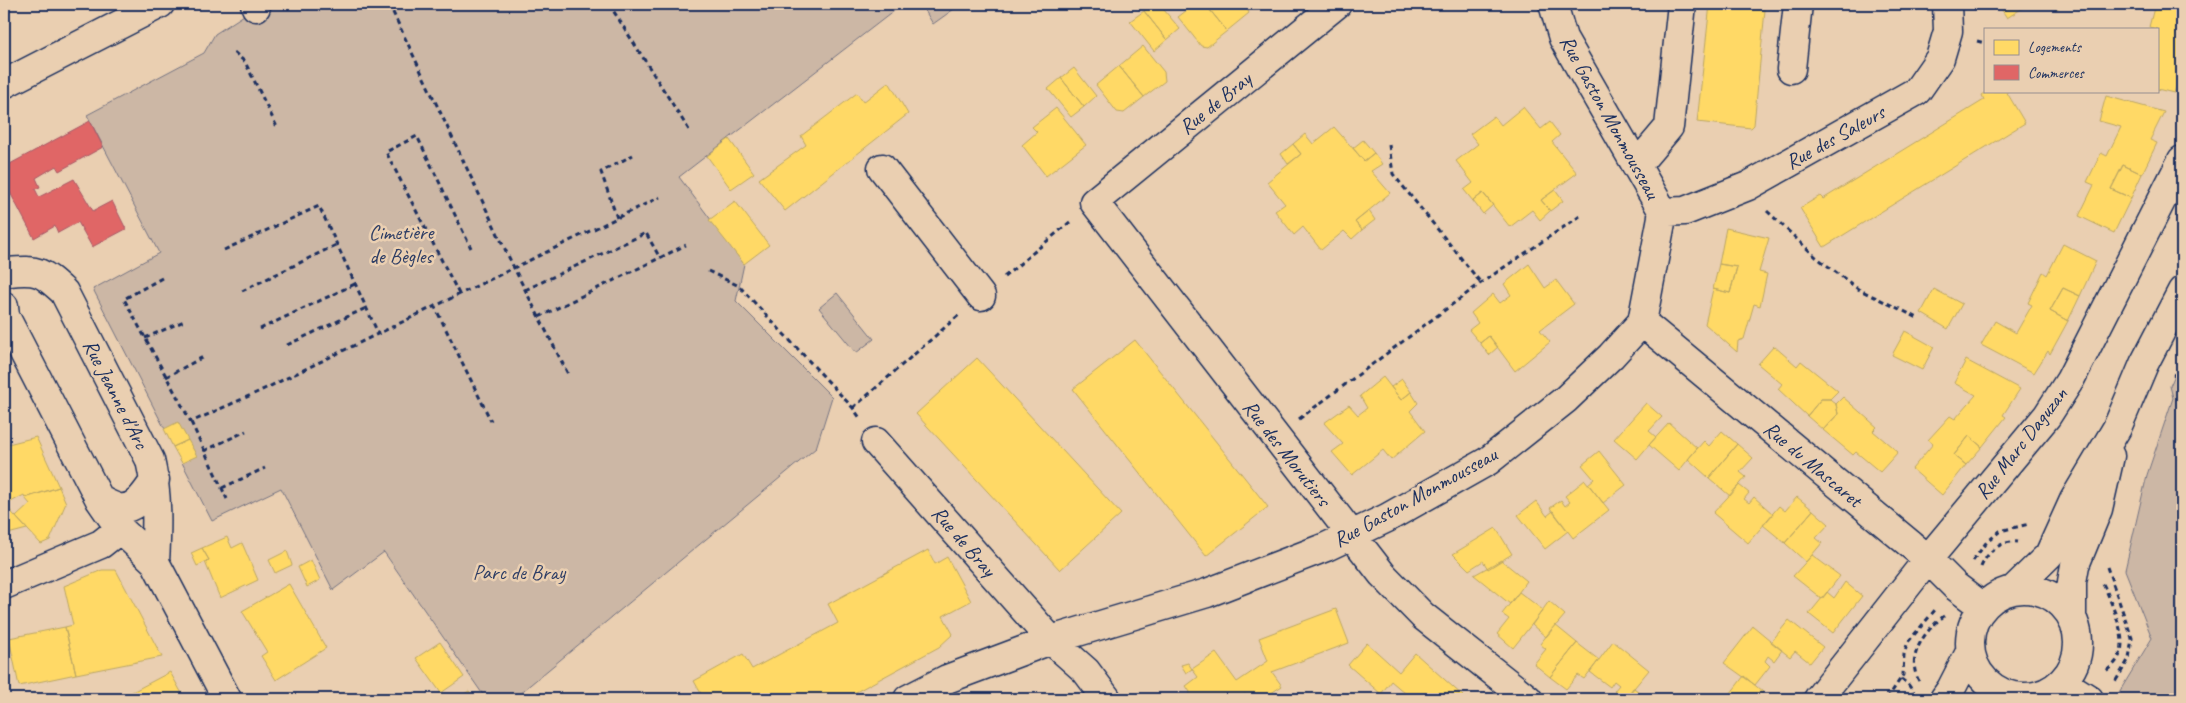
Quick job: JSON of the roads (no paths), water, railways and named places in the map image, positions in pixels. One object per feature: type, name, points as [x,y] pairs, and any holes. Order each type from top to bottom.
[{"type":"street","points":[[4,84],[160,4]]},
{"type":"street","name":"Rue de Bray","points":[[1094,202],[1337,4]]},
{"type":"street","name":"Rue Gaston Monmousseau","points":[[908,699],[947,679],[1051,640],[1207,593],[1351,536],[1488,461],[1566,399],[1611,356],[1642,322],[1663,212],[1563,38],[1553,4]]},
{"type":"street","points":[[1636,166],[1669,127],[1682,4]]},
{"type":"street","points":[[1791,69],[1798,4]]},
{"type":"street","name":"Rue des Saleurs","points":[[1663,212],[1685,212],[1748,186],[1916,91],[1940,58],[1948,31],[1947,4]]},
{"type":"street","name":"Rue Marc Daguzan","points":[[1818,699],[1928,558],[2047,416],[2070,380],[2182,160]]},
{"type":"street","points":[[882,168],[981,296]]},
{"type":"street","name":"Rue des Morutiers","points":[[1094,202],[1274,437],[1382,574],[1423,616],[1528,699]]},
{"type":"street","name":"Rue Jeanne d'Arc","points":[[5,273],[27,270],[44,274],[64,292],[150,460],[155,480],[157,516],[155,562]]},
{"type":"street","points":[[2013,590],[2049,555],[2074,500],[2117,428],[2144,364],[2182,291]]},
{"type":"street","points":[[4,306],[5,316],[100,500],[120,529],[155,562],[228,699]]},
{"type":"street","name":"Rue du Mascaret","points":[[1642,322],[1928,558],[1968,596]]},
{"type":"street","points":[[2072,618],[2072,582],[2075,565],[2098,508],[2117,428]]},
{"type":"street","name":"Rue de Bray","points":[[876,442],[1051,640],[1086,671],[1107,699]]},
{"type":"street","points":[[100,500],[119,508],[133,505],[143,498],[155,480]]},
{"type":"street","points":[[4,585],[101,544],[120,529]]},
{"type":"street","points":[[2031,589],[2048,594],[2062,604],[2072,618],[2078,635],[2078,652],[2072,668],[2062,682],[2048,692],[2031,697],[2010,698],[1983,680],[1975,668],[1970,652],[1970,636],[1974,621],[1968,596],[1996,596],[2013,590],[2031,589]]},
{"type":"street","points":[[1934,693],[1951,689],[1970,652]]},
{"type":"street","points":[[2062,682],[2089,699]]},
{"type":"park label","name":"Cimetière de Bègles","points":[[401,244]]},
{"type":"park label","name":"Parc de Bray","points":[[519,572]]}]
